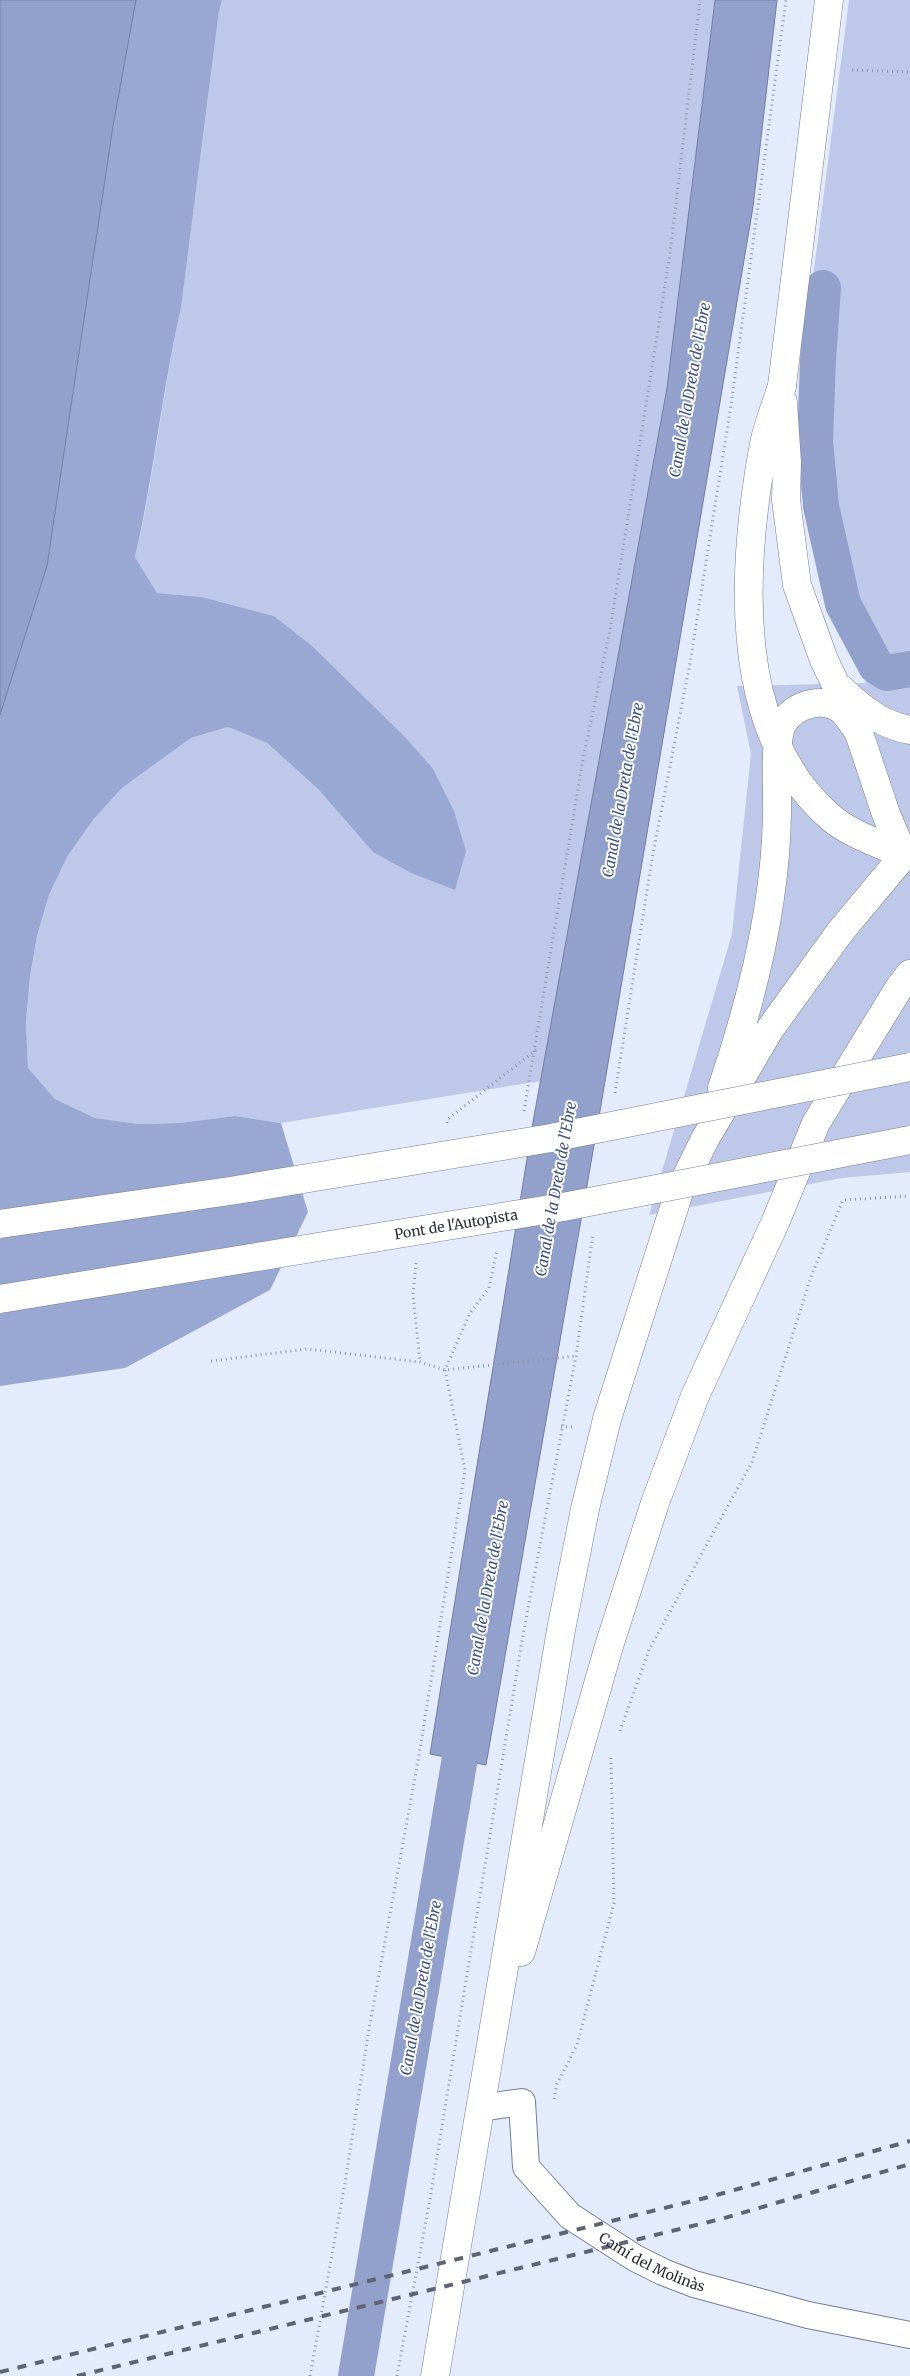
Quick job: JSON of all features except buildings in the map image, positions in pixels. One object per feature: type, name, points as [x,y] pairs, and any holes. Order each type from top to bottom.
[{"type":"main road","points":[[828,0],[782,386],[765,442],[748,583],[751,652],[755,678],[764,712],[794,777],[815,803],[830,817],[864,838],[906,851]]},
{"type":"main road","points":[[782,386],[787,462],[786,500],[797,585],[824,660],[859,733],[886,814],[906,851]]},
{"type":"main road","points":[[824,660],[837,685],[848,696],[888,723],[910,730]]},
{"type":"main road","points":[[705,1139],[747,1006],[765,927],[774,858],[779,746],[783,723],[799,709],[817,703],[834,706],[842,711],[859,733]]},
{"type":"main road","points":[[434,2376],[558,1648],[585,1509],[607,1419],[636,1321],[679,1192],[705,1139],[770,1029],[840,932],[906,851]]},
{"type":"main road","points":[[487,2069],[609,1646],[655,1503],[695,1396],[774,1223],[816,1123],[899,988],[910,974]]},
{"type":"main road","points":[[0,1224],[230,1191],[551,1138],[910,1067]]},
{"type":"main road","name":"Pont de l'Autopista","points":[[0,1299],[563,1208],[910,1140]]},
{"type":"street","name":"Camí del Molinàs","points":[[480,2108],[522,2102],[526,2168],[570,2216],[635,2258],[694,2284],[808,2315],[910,2335]]},
{"type":"path","points":[[522,1118],[536,1050],[583,759],[610,630],[670,254],[700,0]]},
{"type":"path","points":[[819,69],[910,72]]},
{"type":"path","points":[[445,1128],[448,1119],[536,1050]]},
{"type":"path","points":[[618,1738],[649,1650],[752,1462],[812,1274],[843,1200],[910,1196]]},
{"type":"path","points":[[310,2376],[345,2183],[369,2029],[418,1761],[465,1470],[445,1370],[470,1313],[490,1288],[499,1240]]},
{"type":"path","points":[[417,1257],[413,1294],[420,1362]]},
{"type":"path","points":[[211,1361],[307,1349],[420,1362],[445,1370],[576,1356]]},
{"type":"path","points":[[554,2101],[557,2084],[576,2045],[614,1902],[611,1755]]},
{"type":"shaded area","points":[[136,0],[222,0],[219,11],[181,308],[168,370],[148,495],[135,557],[157,593],[202,597],[274,616],[310,644],[406,738],[433,769],[454,811],[466,851],[455,890],[411,873],[373,852],[318,789],[267,743],[228,727],[191,738],[122,788],[93,820],[67,857],[49,895],[37,936],[30,977],[26,1022],[28,1068],[55,1099],[95,1118],[139,1124],[179,1123],[235,1116],[281,1123],[308,1212],[270,1290],[125,1368],[0,1386],[0,715],[47,566],[113,126]]},
{"type":"shaded area","points":[[222,0],[715,0],[667,388],[541,1081],[281,1123],[235,1116],[179,1123],[139,1124],[95,1118],[55,1099],[28,1068],[26,1022],[30,977],[37,936],[49,895],[67,857],[93,820],[122,788],[191,738],[228,727],[267,743],[318,789],[373,852],[343,679],[310,644],[274,616],[202,597],[157,593],[135,557],[148,495],[174,339],[181,308],[219,10]]},
{"type":"shaded area","points":[[849,0],[910,0],[910,1172],[842,1178],[649,1215],[732,934],[751,754],[737,686],[866,683],[807,524],[803,354]]},
{"type":"water","points":[[0,0],[136,0],[113,126],[47,566],[0,715]]},
{"type":"water","points":[[715,0],[777,0],[753,207],[601,1105],[486,1765],[430,1754],[533,1122],[667,388]]},
{"type":"waterway","points":[[823,288],[815,441],[821,506],[843,604],[876,666],[887,673],[910,669]]},
{"type":"waterway","name":"Canal de la Dreta de l'Ebre","points":[[356,2376],[468,1710]]},
{"type":"railway","points":[[0,2372],[713,2196],[910,2141]]},
{"type":"railway","points":[[77,2376],[721,2219],[910,2164]]}]
